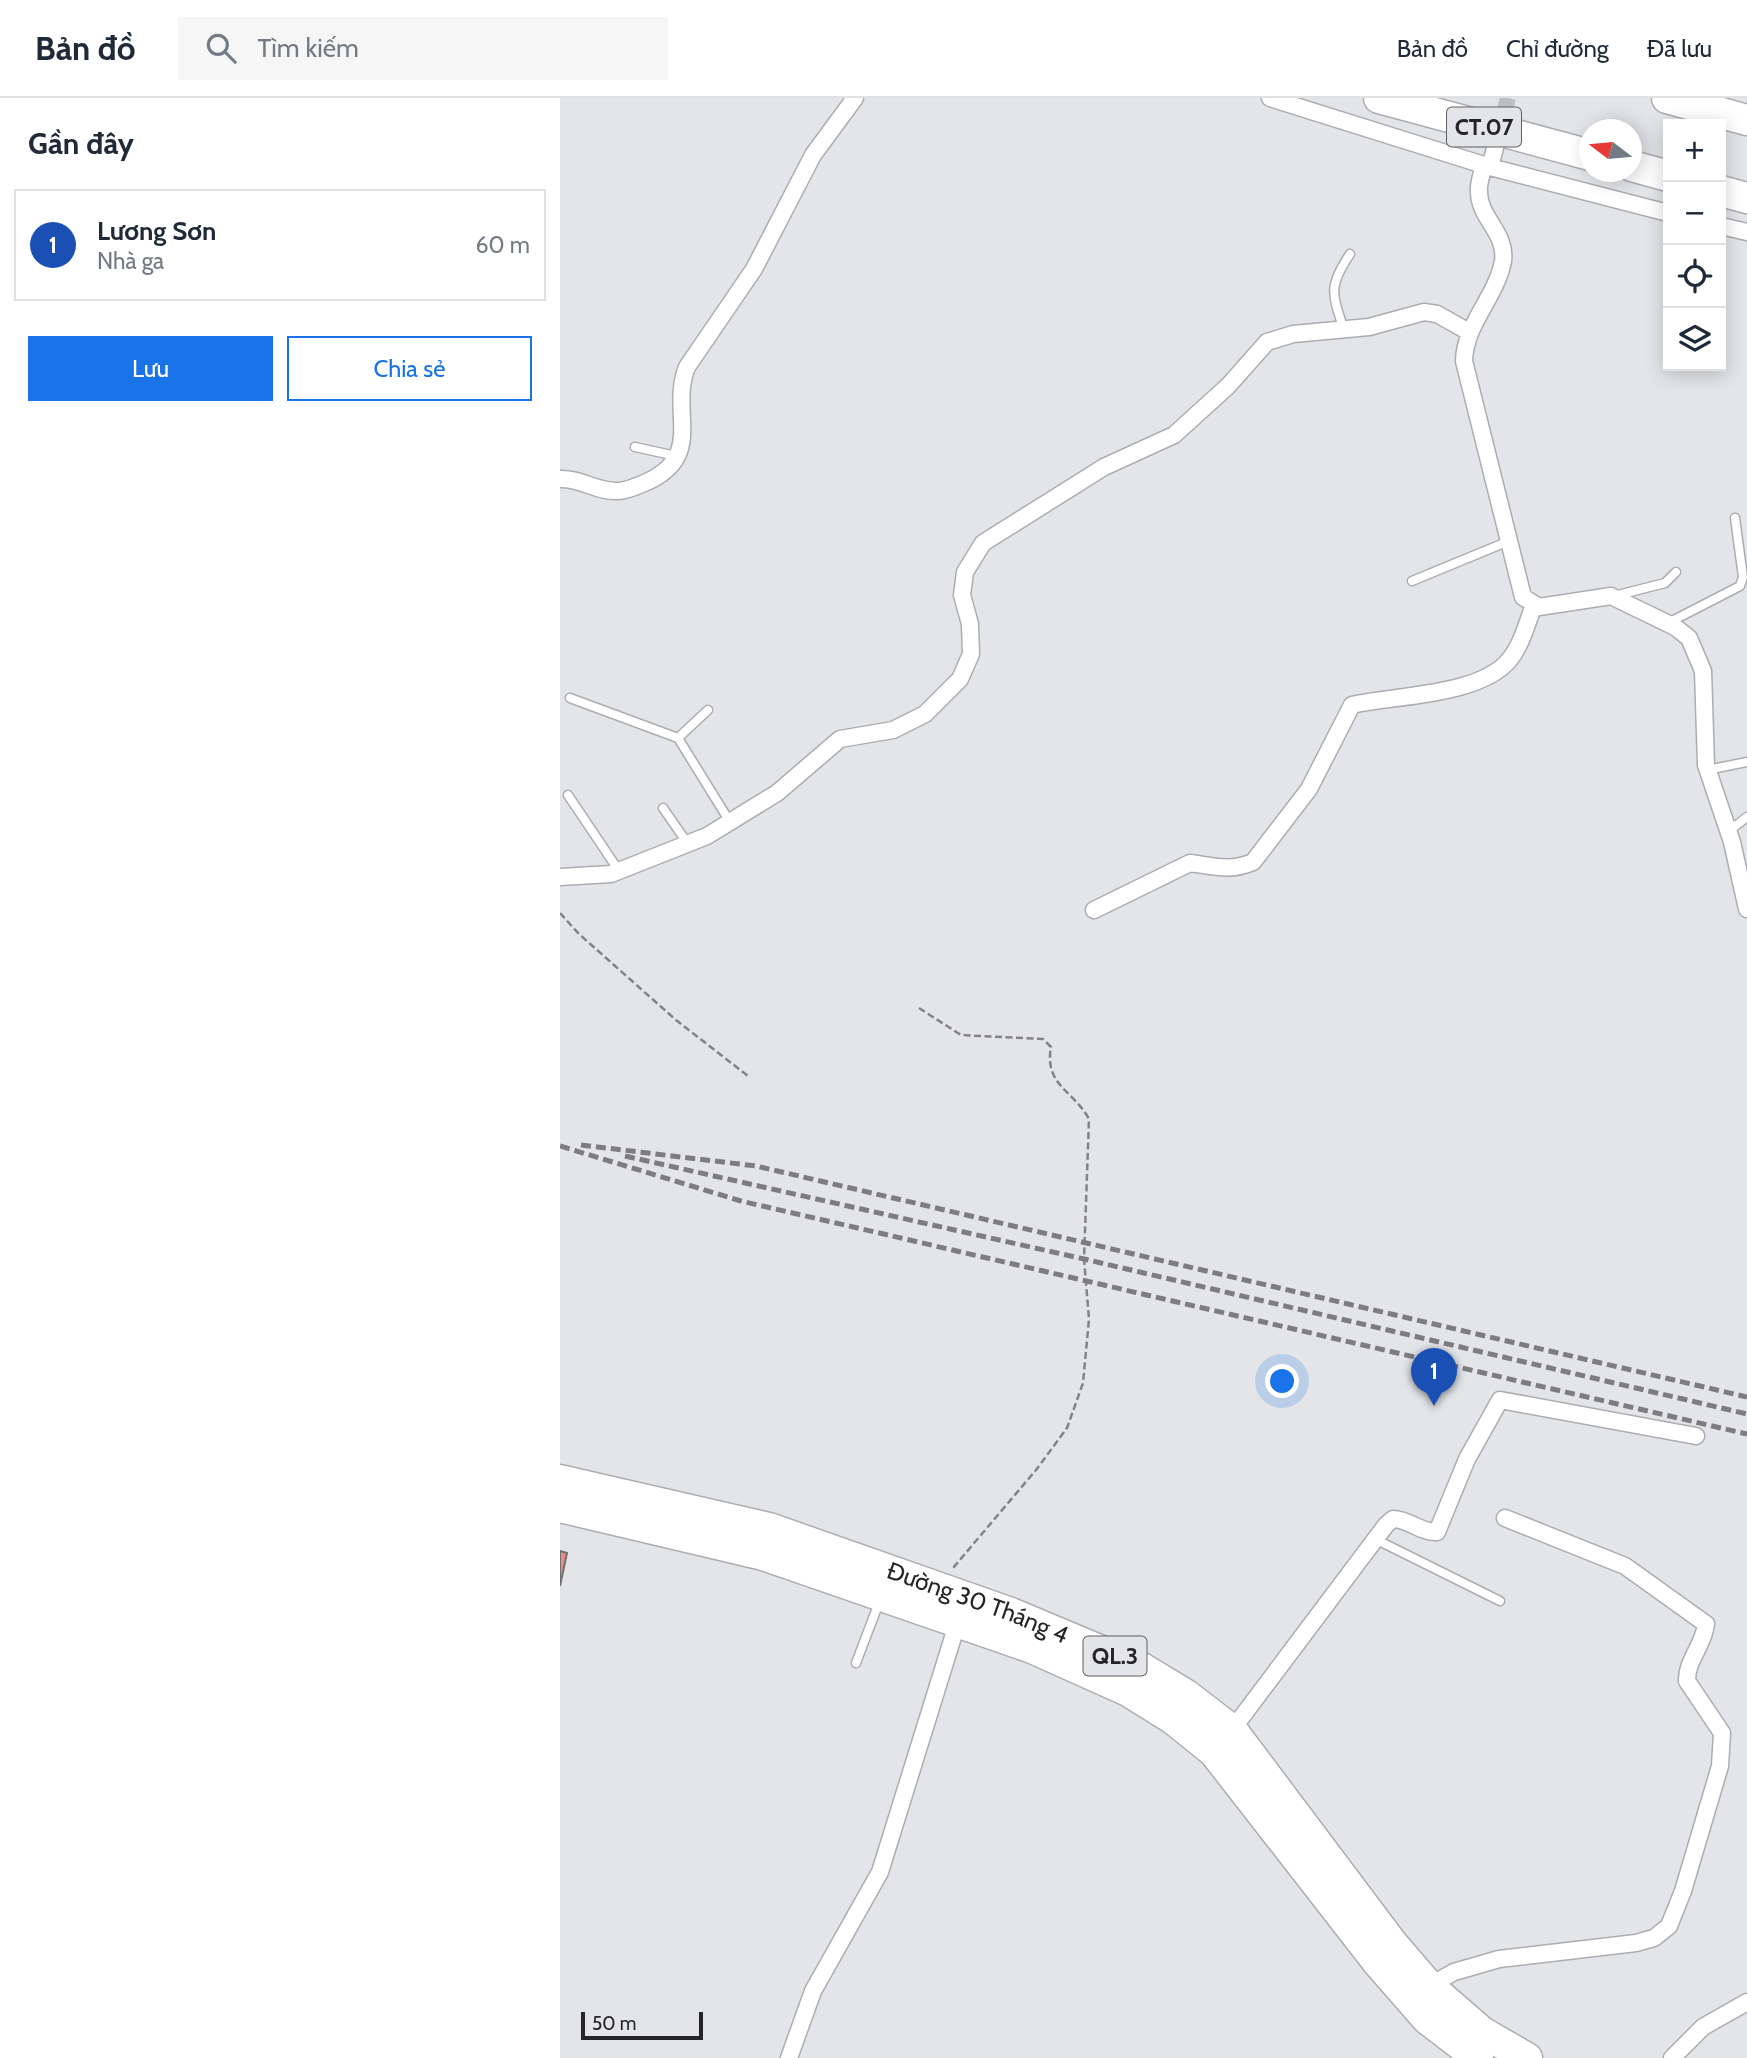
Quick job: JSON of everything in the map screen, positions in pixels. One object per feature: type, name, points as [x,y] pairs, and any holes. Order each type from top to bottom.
[{"type":"highway","name":"CT.07","points":[[1379,98],[1579,152]]},
{"type":"highway","points":[[1667,98],[1747,120]]},
{"type":"highway","points":[[1642,169],[1663,175]]},
{"type":"highway","points":[[1726,192],[1747,198]]},
{"type":"highway","name":"Đường 30 Tháng 4","points":[[560,1480],[769,1528],[1012,1613],[1142,1668],[1185,1694],[1429,1986],[1482,2032],[1527,2058]]},
{"type":"highway","name":"Đường 30 Tháng 4","points":[[560,1507],[762,1555],[958,1621],[1032,1648],[1128,1691],[1174,1719],[1223,1741],[1379,1964],[1427,2019],[1478,2058]]},
{"type":"street","points":[[560,479],[621,491],[663,474],[678,457],[684,435],[680,384],[687,368],[754,269],[813,155],[855,98]]},
{"type":"street","points":[[1270,98],[1487,166],[1663,212]]},
{"type":"street","points":[[1495,148],[1478,191],[1480,201],[1502,237],[1503,260],[1495,287],[1469,332],[1464,361],[1523,597],[1534,605],[1611,596],[1668,623],[1689,638],[1698,653],[1703,671],[1707,770],[1729,831],[1747,909]]},
{"type":"street","points":[[1726,227],[1747,232]]},
{"type":"street","points":[[560,877],[619,871],[688,844],[777,793],[840,739],[893,730],[925,714],[942,700],[960,679],[971,654],[970,624],[962,595],[965,572],[983,543],[1104,467],[1174,435],[1228,387],[1267,342],[1293,334],[1368,327],[1424,312],[1437,314],[1469,332]]},
{"type":"street","points":[[1094,910],[1190,863],[1209,869],[1240,868],[1253,862],[1309,789],[1352,705],[1446,691],[1495,673],[1509,660],[1520,643],[1534,605]]},
{"type":"street","points":[[1223,1741],[1375,1539],[1393,1519],[1437,1532],[1467,1459],[1500,1400],[1696,1436]]},
{"type":"street","points":[[1429,1986],[1454,1972],[1499,1959],[1584,1951],[1654,1938],[1669,1926],[1683,1891],[1720,1766],[1722,1733],[1687,1681],[1686,1672],[1705,1633],[1706,1624],[1625,1566],[1505,1518]]},
{"type":"street","points":[[789,2058],[813,1991],[880,1872],[958,1621]]},
{"type":"street","points":[[1672,2058],[1703,2027],[1740,2004],[1747,2003]]},
{"type":"lane","points":[[1344,330],[1332,293],[1333,284],[1350,254]]},
{"type":"lane","points":[[635,447],[678,457]]},
{"type":"lane","points":[[1668,623],[1740,586],[1743,577],[1735,518]]},
{"type":"lane","points":[[1412,581],[1509,541]]},
{"type":"lane","points":[[1611,596],[1665,583],[1676,572]]},
{"type":"lane","points":[[570,698],[678,738],[730,822]]},
{"type":"lane","points":[[678,738],[708,710]]},
{"type":"lane","points":[[1707,770],[1747,762]]},
{"type":"lane","points":[[568,796],[619,871]]},
{"type":"lane","points":[[663,808],[688,844]]},
{"type":"lane","points":[[1729,831],[1747,817]]},
{"type":"lane","points":[[1375,1539],[1500,1601]]},
{"type":"lane","points":[[856,1663],[882,1596]]},
{"type":"path","points":[[560,913],[579,934],[676,1020],[748,1076]]},
{"type":"path","points":[[919,1008],[961,1035],[1043,1039],[1051,1046],[1049,1066],[1052,1077],[1082,1106],[1089,1119],[1084,1242],[1089,1319],[1083,1383],[1067,1428],[1036,1471],[937,1586]]},
{"type":"building","points":[[560,1551],[567,1553],[560,1586]]},
{"type":"tunnel","points":[[1498,135],[1508,98]]},
{"type":"railway","points":[[581,1145],[756,1166],[1747,1397]]},
{"type":"railway","points":[[560,1146],[741,1201],[1747,1434]]},
{"type":"railway","points":[[625,1156],[1084,1259],[1747,1414]]},
{"type":"place","name":"Lương Sơn","points":[[1434,1406]]}]
